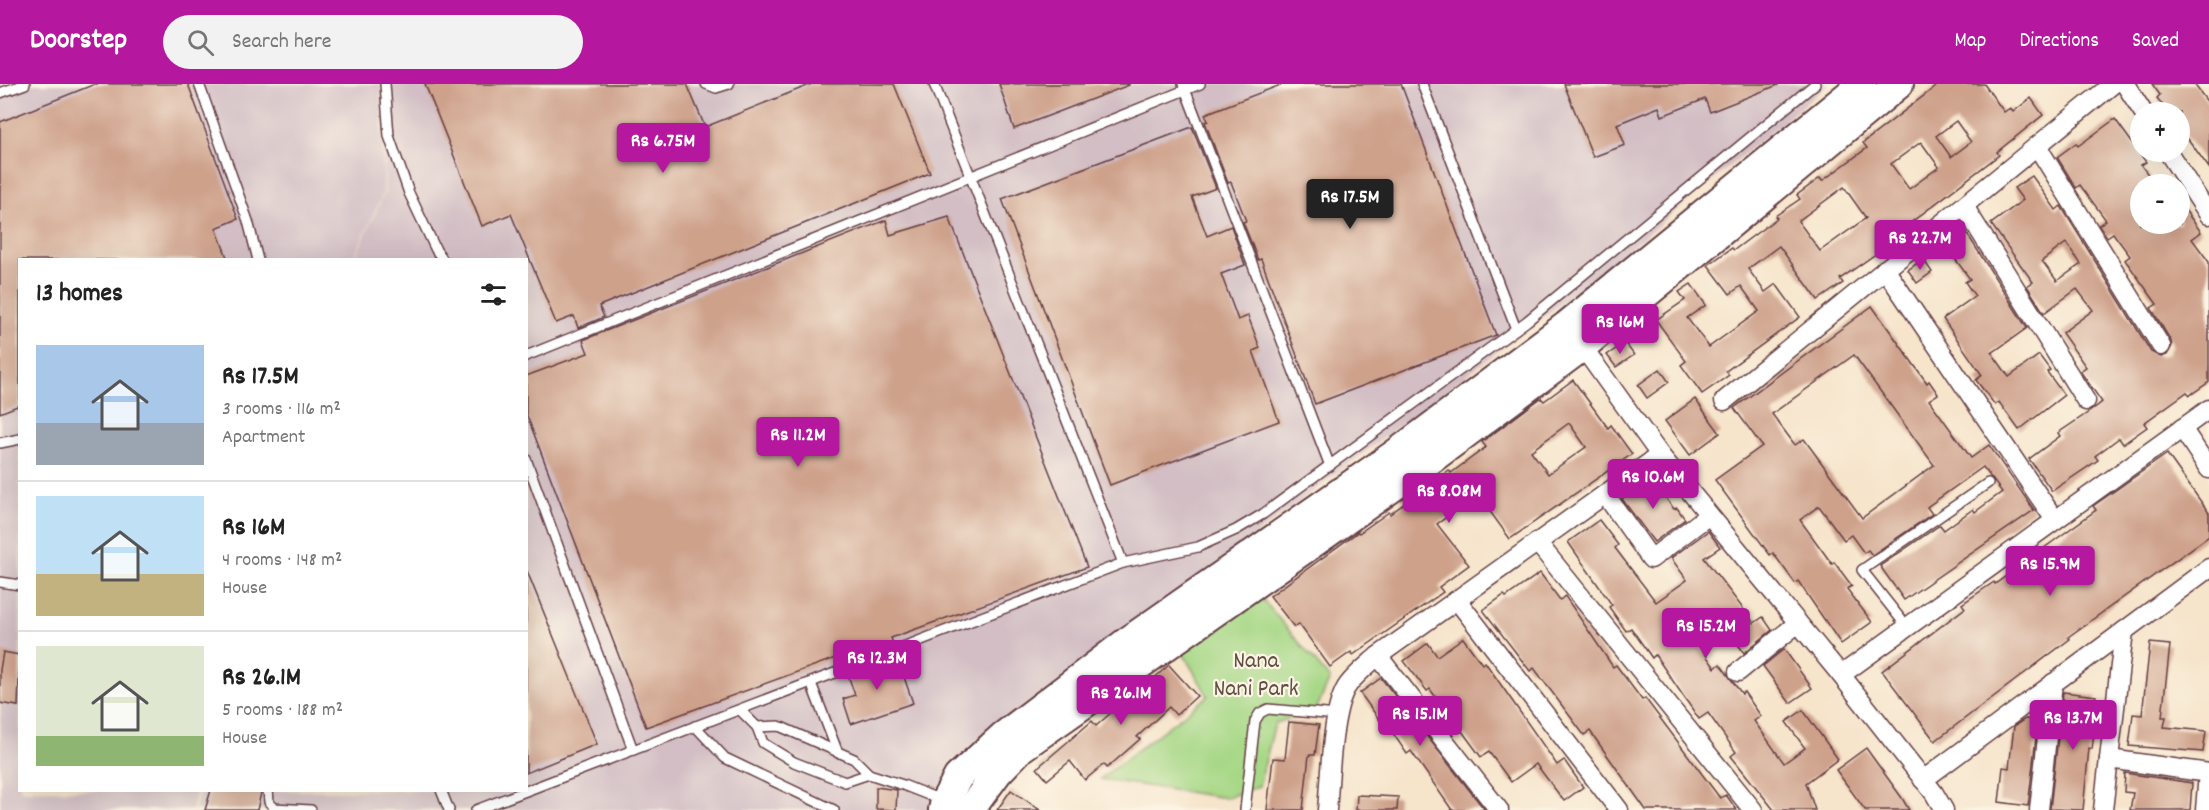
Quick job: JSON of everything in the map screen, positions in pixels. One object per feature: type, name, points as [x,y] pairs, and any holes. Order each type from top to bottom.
[{"type":"main road","points":[[1574,336],[1862,84]]},
{"type":"main road","points":[[953,807],[958,777],[1002,737],[1128,641],[1395,454],[1574,336],[1899,84]]},
{"type":"street","points":[[1724,401],[2113,84]]},
{"type":"street","points":[[2125,84],[2137,102]]},
{"type":"street","points":[[2037,146],[2161,346]]},
{"type":"street","points":[[2175,162],[2209,215]]},
{"type":"street","points":[[1964,206],[2086,401]]},
{"type":"street","points":[[1886,269],[2055,520]]},
{"type":"street","points":[[1574,336],[1660,455],[1842,675],[1944,810]]},
{"type":"street","points":[[1842,675],[2209,409]]},
{"type":"street","points":[[2182,428],[2209,469]]},
{"type":"street","points":[[1328,810],[1338,715],[1346,687],[1378,656],[1660,455]]},
{"type":"street","points":[[1605,494],[1651,559],[1709,515]]},
{"type":"street","points":[[1537,542],[1753,810]]},
{"type":"street","points":[[1923,780],[2209,568]]},
{"type":"street","points":[[1457,600],[1619,810]]},
{"type":"street","points":[[1738,672],[1798,623]]},
{"type":"street","points":[[2103,810],[2124,631]]},
{"type":"street","points":[[1378,656],[1499,810]]},
{"type":"street","points":[[2039,810],[2053,683]]},
{"type":"street","points":[[2109,759],[2208,773],[2205,810]]},
{"type":"lane","points":[[2,90],[25,84]]},
{"type":"lane","points":[[199,84],[248,221],[257,258]]},
{"type":"lane","points":[[385,84],[389,136],[409,193],[442,258]]},
{"type":"lane","points":[[706,84],[716,88],[729,84]]},
{"type":"lane","points":[[934,84],[1124,563]]},
{"type":"lane","points":[[528,355],[971,178],[1185,87],[1200,84]]},
{"type":"lane","points":[[1422,84],[1516,329]]},
{"type":"lane","points":[[528,790],[1124,563],[1198,547],[1236,530],[1263,514],[1330,466],[1516,329],[1815,84]]},
{"type":"lane","points":[[1185,87],[1330,466]]},
{"type":"lane","points":[[0,443],[18,439]]},
{"type":"lane","points":[[528,464],[633,750]]},
{"type":"lane","points":[[1907,627],[1862,570],[1988,483]]},
{"type":"lane","points":[[0,582],[18,585]]},
{"type":"lane","points":[[811,683],[838,753]]},
{"type":"lane","points":[[1245,810],[1255,721],[1260,713],[1268,709],[1281,709],[1338,715]]},
{"type":"lane","points":[[740,710],[757,727],[763,743],[794,762],[845,782],[869,774]]},
{"type":"lane","points":[[695,726],[725,758],[834,810]]},
{"type":"lane","points":[[757,727],[778,726],[854,759],[869,774],[903,785],[953,807]]},
{"type":"lane","points":[[268,792],[268,802],[274,808],[311,810]]},
{"type":"lane","points":[[442,792],[449,810]]},
{"type":"lane","points":[[476,810],[523,792]]},
{"type":"shaded area","points":[[0,84],[381,84],[384,192],[353,258],[18,258],[18,792],[197,792],[192,810],[0,810]]},
{"type":"shaded area","points":[[383,84],[1829,84],[1588,283],[981,743],[939,810],[195,810],[200,792],[528,792],[528,258],[354,258],[385,192]]},
{"type":"green space","name":"Nana Nani Park","points":[[1259,595],[1330,679],[1316,710],[1275,723],[1259,786],[1226,798],[1100,779],[1208,696],[1181,650]]},
{"type":"building","points":[[95,84],[188,84],[238,219],[216,228],[227,258],[18,258],[18,406],[0,413],[0,122]]},
{"type":"building","points":[[425,84],[687,84],[705,127],[812,84],[894,84],[930,173],[599,306],[604,317],[578,328],[574,316],[556,323],[511,214],[482,226]]},
{"type":"building","points":[[999,84],[1129,84],[1129,85],[1014,129]]},
{"type":"building","points":[[1283,84],[1401,84],[1496,335],[1315,404],[1261,259],[1258,260],[1243,222],[1246,221],[1231,182],[1228,183],[1205,122],[1208,121],[1205,114]]},
{"type":"building","points":[[1564,84],[1778,85],[1710,112],[1705,99],[1662,116],[1659,107],[1617,124],[1625,145],[1593,157]]},
{"type":"building","points":[[1939,84],[1984,84],[2004,112],[2010,108],[2013,112],[2031,98],[2043,115],[1997,152],[1999,155],[1909,224],[1914,231],[1892,247],[1890,244],[1840,279],[1843,283],[1818,300],[1779,246],[1748,269],[1765,292],[1776,284],[1800,317],[1726,371],[1729,375],[1702,394],[1681,365],[1686,361],[1656,320],[1685,300],[1679,292],[1691,284],[1706,305],[1687,318],[1709,347],[1759,311],[1741,286],[1730,294],[1708,265],[1732,248],[1734,250],[1777,218],[1775,216],[1800,199],[1797,195],[1820,178],[1822,181],[1867,148],[1863,143]],"holes":[[[1956,121],[1971,142],[1951,157],[1936,136]],[[1921,142],[1939,167],[1909,189],[1891,164]],[[1844,187],[1866,218],[1820,251],[1798,221]]]},
{"type":"building","points":[[2152,84],[2194,84],[2209,104],[2209,168],[2190,142],[2190,102],[2160,102],[2157,98],[2160,95]]},
{"type":"building","points":[[2115,119],[2130,140],[2130,162],[2146,162],[2141,165],[2148,174],[2130,174],[2130,234],[2190,234],[2190,217],[2201,232],[2192,239],[2209,262],[2209,382],[2190,395],[2187,392],[2144,423],[2147,427],[2123,444],[2119,438],[2095,456],[2098,460],[2052,491],[2029,459],[2060,436],[2058,433],[2102,402],[2080,371],[2086,367],[2062,333],[2093,310],[2077,289],[2044,313],[2027,286],[2033,282],[1991,224],[2023,200],[2014,188],[2032,176],[2056,210],[2061,206],[2151,352],[2161,357],[2167,355],[2172,346],[2151,308],[2157,304],[2125,260],[2130,256],[2113,233],[2107,237],[2099,225],[2106,220],[2080,185],[2076,188],[2057,157],[2076,143],[2078,146]],"holes":[[[2066,243],[2081,264],[2057,281],[2042,261]]]},
{"type":"building","points":[[1192,127],[1216,188],[1192,197],[1207,236],[1231,226],[1245,265],[1221,274],[1238,320],[1248,316],[1260,348],[1253,351],[1279,421],[1110,485],[1002,199]]},
{"type":"building","points":[[949,217],[1087,567],[891,638],[893,644],[843,663],[841,656],[646,727],[528,418],[528,375],[588,353],[583,340],[886,220],[890,235]]},
{"type":"building","points":[[1964,229],[2027,328],[1992,353],[2009,377],[2039,355],[2050,370],[2047,372],[2064,395],[2019,430],[1999,402],[1995,405],[1976,380],[1982,375],[1943,319],[1975,296],[1965,282],[1970,279],[1944,244]]},
{"type":"building","points":[[1923,259],[1932,272],[1917,283],[1908,270]]},
{"type":"building","points":[[1872,306],[1927,383],[1929,381],[1938,394],[1929,400],[1971,458],[1989,445],[2034,510],[1904,600],[1880,566],[1940,525],[1944,530],[1973,509],[1975,512],[2002,492],[1983,467],[1927,507],[1932,514],[1872,555],[1868,550],[1864,553],[1851,535],[1844,540],[1819,506],[1800,520],[1832,564],[1834,562],[1852,586],[1847,589],[1872,622],[1841,644],[1798,581],[1795,583],[1773,553],[1770,555],[1715,480],[1762,446],[1734,408]],"holes":[[[1854,355],[1934,465],[1862,518],[1804,439],[1795,445],[1772,414]]]},
{"type":"building","points":[[1625,343],[1634,355],[1616,367],[1607,355]]},
{"type":"building","points":[[1660,369],[1669,382],[1647,398],[1638,385]]},
{"type":"building","points":[[1573,380],[1608,428],[1611,425],[1632,454],[1510,539],[1478,495],[1437,524],[1469,565],[1439,587],[1443,592],[1353,655],[1351,652],[1330,667],[1299,624],[1294,627],[1270,596],[1358,532],[1389,512],[1390,514],[1449,470],[1451,473],[1486,447],[1482,442],[1541,398],[1544,401]],"holes":[[[1569,423],[1586,447],[1548,474],[1531,451]]]},
{"type":"building","points":[[1695,399],[1720,433],[1690,455],[1665,421]]},
{"type":"building","points":[[2167,454],[2209,513],[2209,536],[2068,637],[2070,639],[1935,741],[1882,671],[1965,608],[1962,604],[1994,582],[1995,584],[2096,510],[2093,506]]},
{"type":"building","points":[[1651,478],[1674,509],[1677,508],[1685,519],[1654,542],[1622,499]]},
{"type":"building","points":[[1599,520],[1618,545],[1615,548],[1656,602],[1687,580],[1671,558],[1708,531],[1720,547],[1704,558],[1754,623],[1763,617],[1772,630],[1744,653],[1726,627],[1700,647],[1715,668],[1720,664],[1742,694],[1744,692],[1761,716],[1754,721],[1784,763],[1805,748],[1786,722],[1803,710],[1838,759],[1806,783],[1815,810],[1774,810],[1731,756],[1736,752],[1708,713],[1699,719],[1655,655],[1652,658],[1631,628],[1626,631],[1609,607],[1612,605],[1568,542]]},
{"type":"building","points":[[528,573],[597,744],[528,772]]},
{"type":"building","points":[[1540,573],[1560,600],[1565,596],[1613,667],[1616,665],[1642,700],[1645,698],[1720,798],[1726,795],[1737,810],[1646,810],[1590,731],[1584,735],[1534,668],[1530,671],[1483,610]]},
{"type":"building","points":[[1463,638],[1482,664],[1485,662],[1557,765],[1564,760],[1583,787],[1564,801],[1536,764],[1511,782],[1489,752],[1481,757],[1430,689],[1427,691],[1404,661],[1428,643],[1437,656]]},
{"type":"building","points":[[2150,643],[2170,645],[2162,717],[2166,717],[2164,727],[2206,731],[2203,752],[2129,746],[2133,714],[2142,715]]},
{"type":"building","points":[[1784,649],[1812,688],[1790,703],[1763,666]]},
{"type":"building","points":[[3,652],[18,655],[18,706],[0,703],[0,670]]},
{"type":"building","points":[[897,657],[913,703],[851,724],[843,699],[855,695],[848,675]]},
{"type":"building","points":[[1169,665],[1197,696],[1176,715],[1169,707],[1137,737],[1140,739],[1107,768],[1104,764],[1085,780],[1070,761],[1047,780],[1037,768],[1092,721],[1096,726],[1120,705],[1117,701],[1133,689],[1137,693]]},
{"type":"building","points":[[1381,678],[1485,810],[1452,810],[1411,751],[1407,754],[1384,720],[1381,722],[1360,693]]},
{"type":"building","points":[[2063,692],[2096,696],[2092,726],[2095,726],[2092,749],[2089,748],[2083,810],[2050,809]]},
{"type":"building","points":[[2025,719],[2038,720],[2028,806],[1999,802],[2003,767],[2009,768],[2014,726]]},
{"type":"building","points":[[1289,722],[1319,725],[1315,755],[1309,755],[1303,810],[1267,810],[1273,758],[1285,759]]},
{"type":"building","points":[[1866,748],[1909,810],[1865,810],[1836,770]]},
{"type":"building","points":[[2125,773],[2192,783],[2190,810],[2130,810],[2133,793],[2124,792]]},
{"type":"building","points":[[876,787],[897,790],[896,810],[876,809]]},
{"type":"building","points":[[1011,790],[1040,810],[997,810]]},
{"type":"building","points":[[210,792],[261,792],[257,810],[205,810]]},
{"type":"building","points":[[1357,795],[1398,797],[1397,810],[1356,810]]}]
